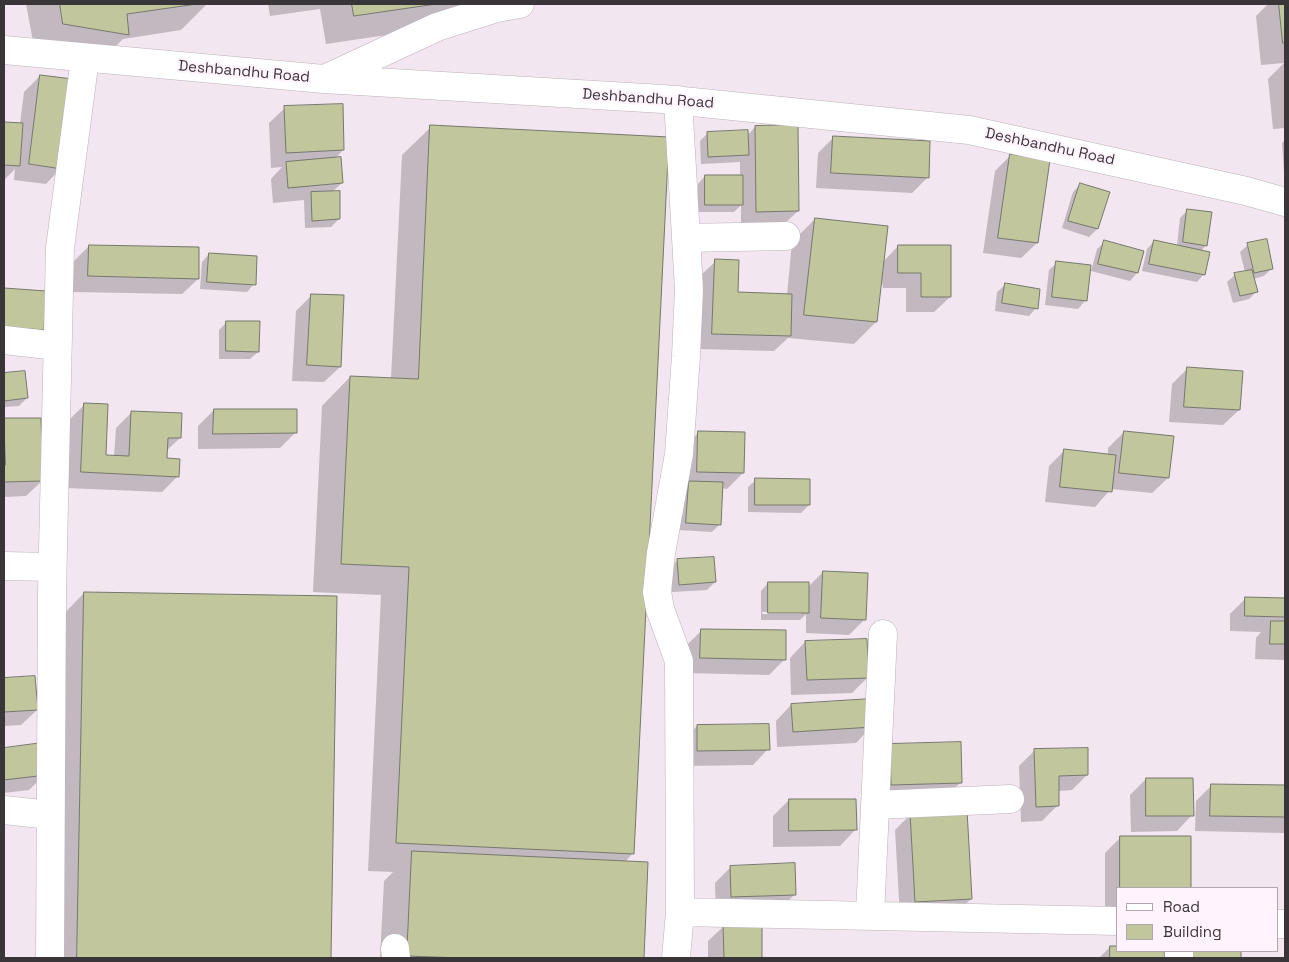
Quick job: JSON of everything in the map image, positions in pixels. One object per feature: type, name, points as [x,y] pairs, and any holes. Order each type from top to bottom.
[{"type":"street","points":[[324,80],[437,27],[497,8],[520,4]]},
{"type":"street","name":"Deshbandhu Road","points":[[4,50],[324,80],[678,100],[969,130],[1246,191],[1285,202]]},
{"type":"street","points":[[50,958],[52,567],[60,248],[85,58]]},
{"type":"street","points":[[676,958],[680,912],[679,661],[660,609],[656,592],[679,444],[689,289],[678,100]]},
{"type":"street","points":[[686,238],[786,236]]},
{"type":"street","points":[[4,340],[57,346]]},
{"type":"street","points":[[4,566],[52,567]]},
{"type":"street","points":[[870,916],[883,634]]},
{"type":"street","points":[[875,805],[1010,799]]},
{"type":"street","points":[[4,810],[50,816]]},
{"type":"street","points":[[680,912],[1116,920]]},
{"type":"building","points":[[60,4],[197,4],[127,14],[129,35],[63,24]]},
{"type":"building","points":[[352,4],[436,4],[354,16]]},
{"type":"building","points":[[1279,4],[1285,4],[1285,43],[1283,43]]},
{"type":"building","points":[[40,75],[73,79],[62,169],[29,164]]},
{"type":"building","points":[[343,104],[344,150],[286,153],[284,106]]},
{"type":"building","points":[[4,122],[23,123],[20,166],[4,165]]},
{"type":"building","points":[[430,125],[669,137],[634,854],[396,843],[409,567],[341,564],[350,376],[418,379]]},
{"type":"building","points":[[798,125],[799,211],[756,212],[755,126]]},
{"type":"building","points":[[748,130],[749,155],[708,157],[707,132]]},
{"type":"building","points":[[833,136],[930,141],[929,178],[831,173]]},
{"type":"building","points":[[1010,154],[1050,160],[1038,243],[998,238]]},
{"type":"building","points":[[341,157],[343,183],[288,188],[286,162]]},
{"type":"building","points":[[705,175],[743,175],[743,205],[705,205]]},
{"type":"building","points":[[1080,183],[1110,192],[1098,229],[1068,221]]},
{"type":"building","points":[[340,191],[340,219],[312,221],[311,192]]},
{"type":"building","points":[[1187,209],[1212,212],[1207,246],[1183,242]]},
{"type":"building","points":[[815,218],[888,226],[877,322],[804,315]]},
{"type":"building","points":[[1267,239],[1273,269],[1254,273],[1247,243]]},
{"type":"building","points":[[1104,240],[1144,251],[1138,273],[1098,264]]},
{"type":"building","points":[[1154,240],[1210,252],[1205,275],[1149,264]]},
{"type":"building","points":[[89,245],[199,247],[199,279],[88,276]]},
{"type":"building","points":[[898,245],[951,245],[951,297],[921,297],[921,273],[898,273]]},
{"type":"building","points":[[209,253],[257,256],[256,285],[207,282]]},
{"type":"building","points":[[715,259],[739,260],[738,292],[792,294],[791,336],[712,334]]},
{"type":"building","points":[[1056,261],[1091,265],[1087,301],[1052,297]]},
{"type":"building","points":[[1252,270],[1258,292],[1240,296],[1234,273]]},
{"type":"building","points":[[1005,283],[1040,289],[1038,309],[1002,303]]},
{"type":"building","points":[[4,288],[46,291],[44,330],[4,327]]},
{"type":"building","points":[[311,294],[344,295],[341,367],[307,365]]},
{"type":"building","points":[[226,321],[260,321],[259,352],[226,351]]},
{"type":"building","points":[[1187,367],[1243,371],[1240,410],[1184,407]]},
{"type":"building","points":[[25,371],[28,398],[4,401],[4,373]]},
{"type":"building","points":[[84,403],[108,404],[106,455],[129,456],[131,411],[182,413],[181,438],[168,438],[167,458],[180,459],[179,477],[81,472]]},
{"type":"building","points":[[214,409],[297,409],[297,433],[213,434]]},
{"type":"building","points":[[4,418],[41,418],[43,481],[4,482]]},
{"type":"building","points":[[698,431],[745,432],[744,473],[697,472]]},
{"type":"building","points":[[1124,431],[1174,436],[1169,478],[1119,473]]},
{"type":"building","points":[[1064,449],[1116,455],[1112,492],[1060,487]]},
{"type":"building","points":[[755,478],[810,479],[810,505],[755,505]]},
{"type":"building","points":[[689,481],[723,482],[721,525],[686,523]]},
{"type":"building","points":[[714,557],[716,582],[679,585],[677,559]]},
{"type":"building","points":[[823,571],[868,573],[866,620],[821,618]]},
{"type":"building","points":[[768,582],[809,582],[809,613],[768,613]]},
{"type":"building","points":[[84,592],[337,596],[331,958],[77,958]]},
{"type":"building","points":[[1245,597],[1285,598],[1285,617],[1245,616]]},
{"type":"building","points":[[1271,621],[1285,621],[1285,644],[1270,644]]},
{"type":"building","points":[[701,629],[786,630],[786,660],[700,658]]},
{"type":"building","points":[[867,639],[869,678],[807,680],[805,641]]},
{"type":"building","points":[[35,676],[38,710],[4,712],[4,678]]},
{"type":"building","points":[[871,699],[873,727],[793,732],[791,704]]},
{"type":"building","points":[[769,724],[770,750],[697,751],[697,725]]},
{"type":"building","points":[[961,742],[962,783],[891,785],[890,744]]},
{"type":"building","points":[[42,743],[46,775],[4,780],[4,748]]},
{"type":"building","points":[[1088,748],[1088,775],[1059,776],[1059,806],[1036,807],[1034,749]]},
{"type":"building","points":[[1146,778],[1193,778],[1194,816],[1146,816]]},
{"type":"building","points":[[1211,784],[1285,785],[1285,817],[1210,816]]},
{"type":"building","points":[[789,799],[856,799],[857,830],[789,831]]},
{"type":"building","points":[[967,810],[972,899],[915,902],[910,813]]},
{"type":"building","points":[[1120,836],[1191,836],[1191,887],[1120,887]]},
{"type":"building","points":[[412,851],[648,862],[644,958],[461,958],[407,956]]},
{"type":"building","points":[[795,863],[796,895],[731,897],[730,866]]},
{"type":"building","points":[[762,923],[762,958],[724,958],[723,924]]},
{"type":"building","points":[[1110,946],[1116,946],[1116,952],[1164,952],[1165,958],[1110,958]]},
{"type":"building","points":[[1191,952],[1241,952],[1241,958],[1191,958]]}]
